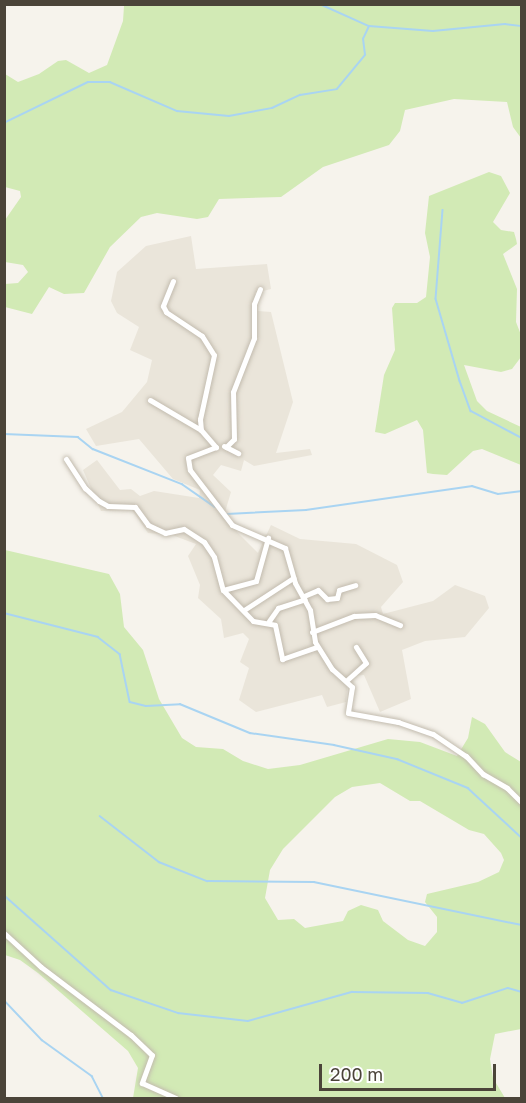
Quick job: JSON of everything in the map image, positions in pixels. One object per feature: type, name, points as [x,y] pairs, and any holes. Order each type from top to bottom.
[{"type":"street","points":[[173,281],[163,306],[166,312],[202,336],[214,355],[200,419],[201,430]]},
{"type":"street","points":[[226,447],[234,439],[231,399],[254,338],[254,304],[260,289]]},
{"type":"street","points":[[150,400],[201,430],[217,445],[238,453]]},
{"type":"street","points":[[217,445],[189,458],[187,463],[218,505],[221,514],[239,529],[268,538],[285,548],[293,578],[304,598],[317,647],[332,669],[347,680],[353,690],[348,713],[398,722],[433,734],[466,756],[483,774],[507,788],[522,803]]},
{"type":"street","points":[[66,459],[85,488],[99,501],[108,506],[135,507],[148,525],[165,533],[184,530],[204,542],[214,557],[223,590],[254,621],[269,621],[275,625],[282,658],[317,647]]},
{"type":"street","points":[[223,590],[256,581],[268,538]]},
{"type":"street","points":[[244,610],[293,578]]},
{"type":"street","points":[[269,621],[278,608],[318,590],[327,599],[337,598],[339,590],[355,585]]},
{"type":"street","points":[[312,632],[354,616],[375,615],[400,625]]},
{"type":"street","points":[[347,680],[366,663],[356,647]]},
{"type":"street","points":[[4,933],[40,966],[138,1042],[152,1056],[142,1083],[176,1098]]},
{"type":"shaded area","points":[[191,236],[196,269],[267,264],[271,289],[255,293],[258,311],[271,312],[293,402],[276,453],[310,449],[312,455],[254,466],[244,460],[241,471],[221,465],[213,475],[231,492],[225,512],[238,533],[258,553],[271,525],[300,539],[356,544],[397,565],[403,582],[381,607],[383,614],[433,601],[455,585],[485,596],[489,608],[465,637],[425,641],[402,650],[411,699],[380,712],[364,675],[348,676],[346,702],[327,707],[322,695],[256,712],[239,700],[249,668],[240,662],[249,639],[243,633],[224,638],[221,619],[198,598],[200,585],[188,556],[196,544],[172,535],[148,533],[132,510],[101,511],[83,470],[97,460],[120,490],[131,489],[140,496],[154,491],[199,498],[200,490],[173,479],[139,439],[96,446],[86,429],[122,412],[147,382],[152,360],[130,350],[139,327],[117,313],[111,301],[117,272],[146,246]]},
{"type":"green space","points":[[119,5],[521,5],[521,138],[513,127],[507,102],[454,99],[405,110],[400,131],[389,145],[323,167],[281,197],[219,199],[208,217],[197,219],[157,213],[141,217],[110,247],[84,293],[64,294],[49,287],[32,314],[5,307],[5,284],[18,283],[28,272],[23,265],[5,262],[5,220],[21,197],[20,191],[5,187],[5,74],[18,82],[39,74],[58,61],[66,60],[89,73],[107,65],[123,21],[124,6]]},
{"type":"green space","points":[[489,172],[501,176],[510,193],[493,222],[501,230],[514,232],[516,239],[517,244],[503,254],[517,289],[516,322],[521,335],[521,357],[512,369],[501,372],[464,365],[477,401],[487,411],[521,427],[521,465],[482,449],[473,451],[447,475],[427,473],[423,430],[417,420],[385,434],[375,432],[384,375],[395,350],[392,308],[395,303],[417,303],[426,297],[430,257],[425,233],[429,196]]},
{"type":"green space","points":[[5,550],[109,574],[120,594],[124,627],[143,650],[159,699],[182,738],[196,747],[223,749],[243,761],[268,769],[300,765],[388,739],[420,742],[457,756],[468,738],[472,717],[485,724],[505,752],[521,762],[521,1029],[495,1034],[490,1059],[493,1078],[505,1098],[133,1098],[138,1068],[128,1051],[38,973],[20,960],[5,955]],"holes":[[[380,783],[410,801],[420,801],[469,830],[484,834],[501,853],[504,860],[499,872],[478,882],[427,894],[425,902],[437,917],[437,932],[425,946],[408,940],[383,921],[378,910],[361,905],[348,911],[343,921],[305,928],[294,919],[278,920],[265,898],[270,870],[283,849],[335,797],[352,787]]]},
{"type":"waterway","points":[[320,4],[369,26],[433,31],[505,24],[522,26]]},
{"type":"waterway","points":[[4,123],[88,82],[110,82],[177,111],[229,116],[272,108],[300,95],[337,89],[365,55],[363,39],[369,26]]},
{"type":"waterway","points":[[443,210],[436,299],[460,381],[471,411],[522,438]]},
{"type":"waterway","points":[[4,434],[78,437],[93,449],[182,484],[215,507]]},
{"type":"waterway","points":[[227,514],[306,510],[472,486],[498,494],[522,491]]},
{"type":"waterway","points":[[4,613],[98,637],[120,654],[130,702],[146,706],[180,704],[250,733],[334,745],[397,759],[468,788],[522,838]]},
{"type":"waterway","points":[[100,816],[159,862],[207,881],[314,882],[522,925]]},
{"type":"waterway","points":[[4,895],[111,990],[178,1013],[248,1021],[352,992],[428,993],[462,1003],[508,988],[522,992]]},
{"type":"waterway","points":[[4,1000],[42,1040],[92,1076],[103,1098]]}]
